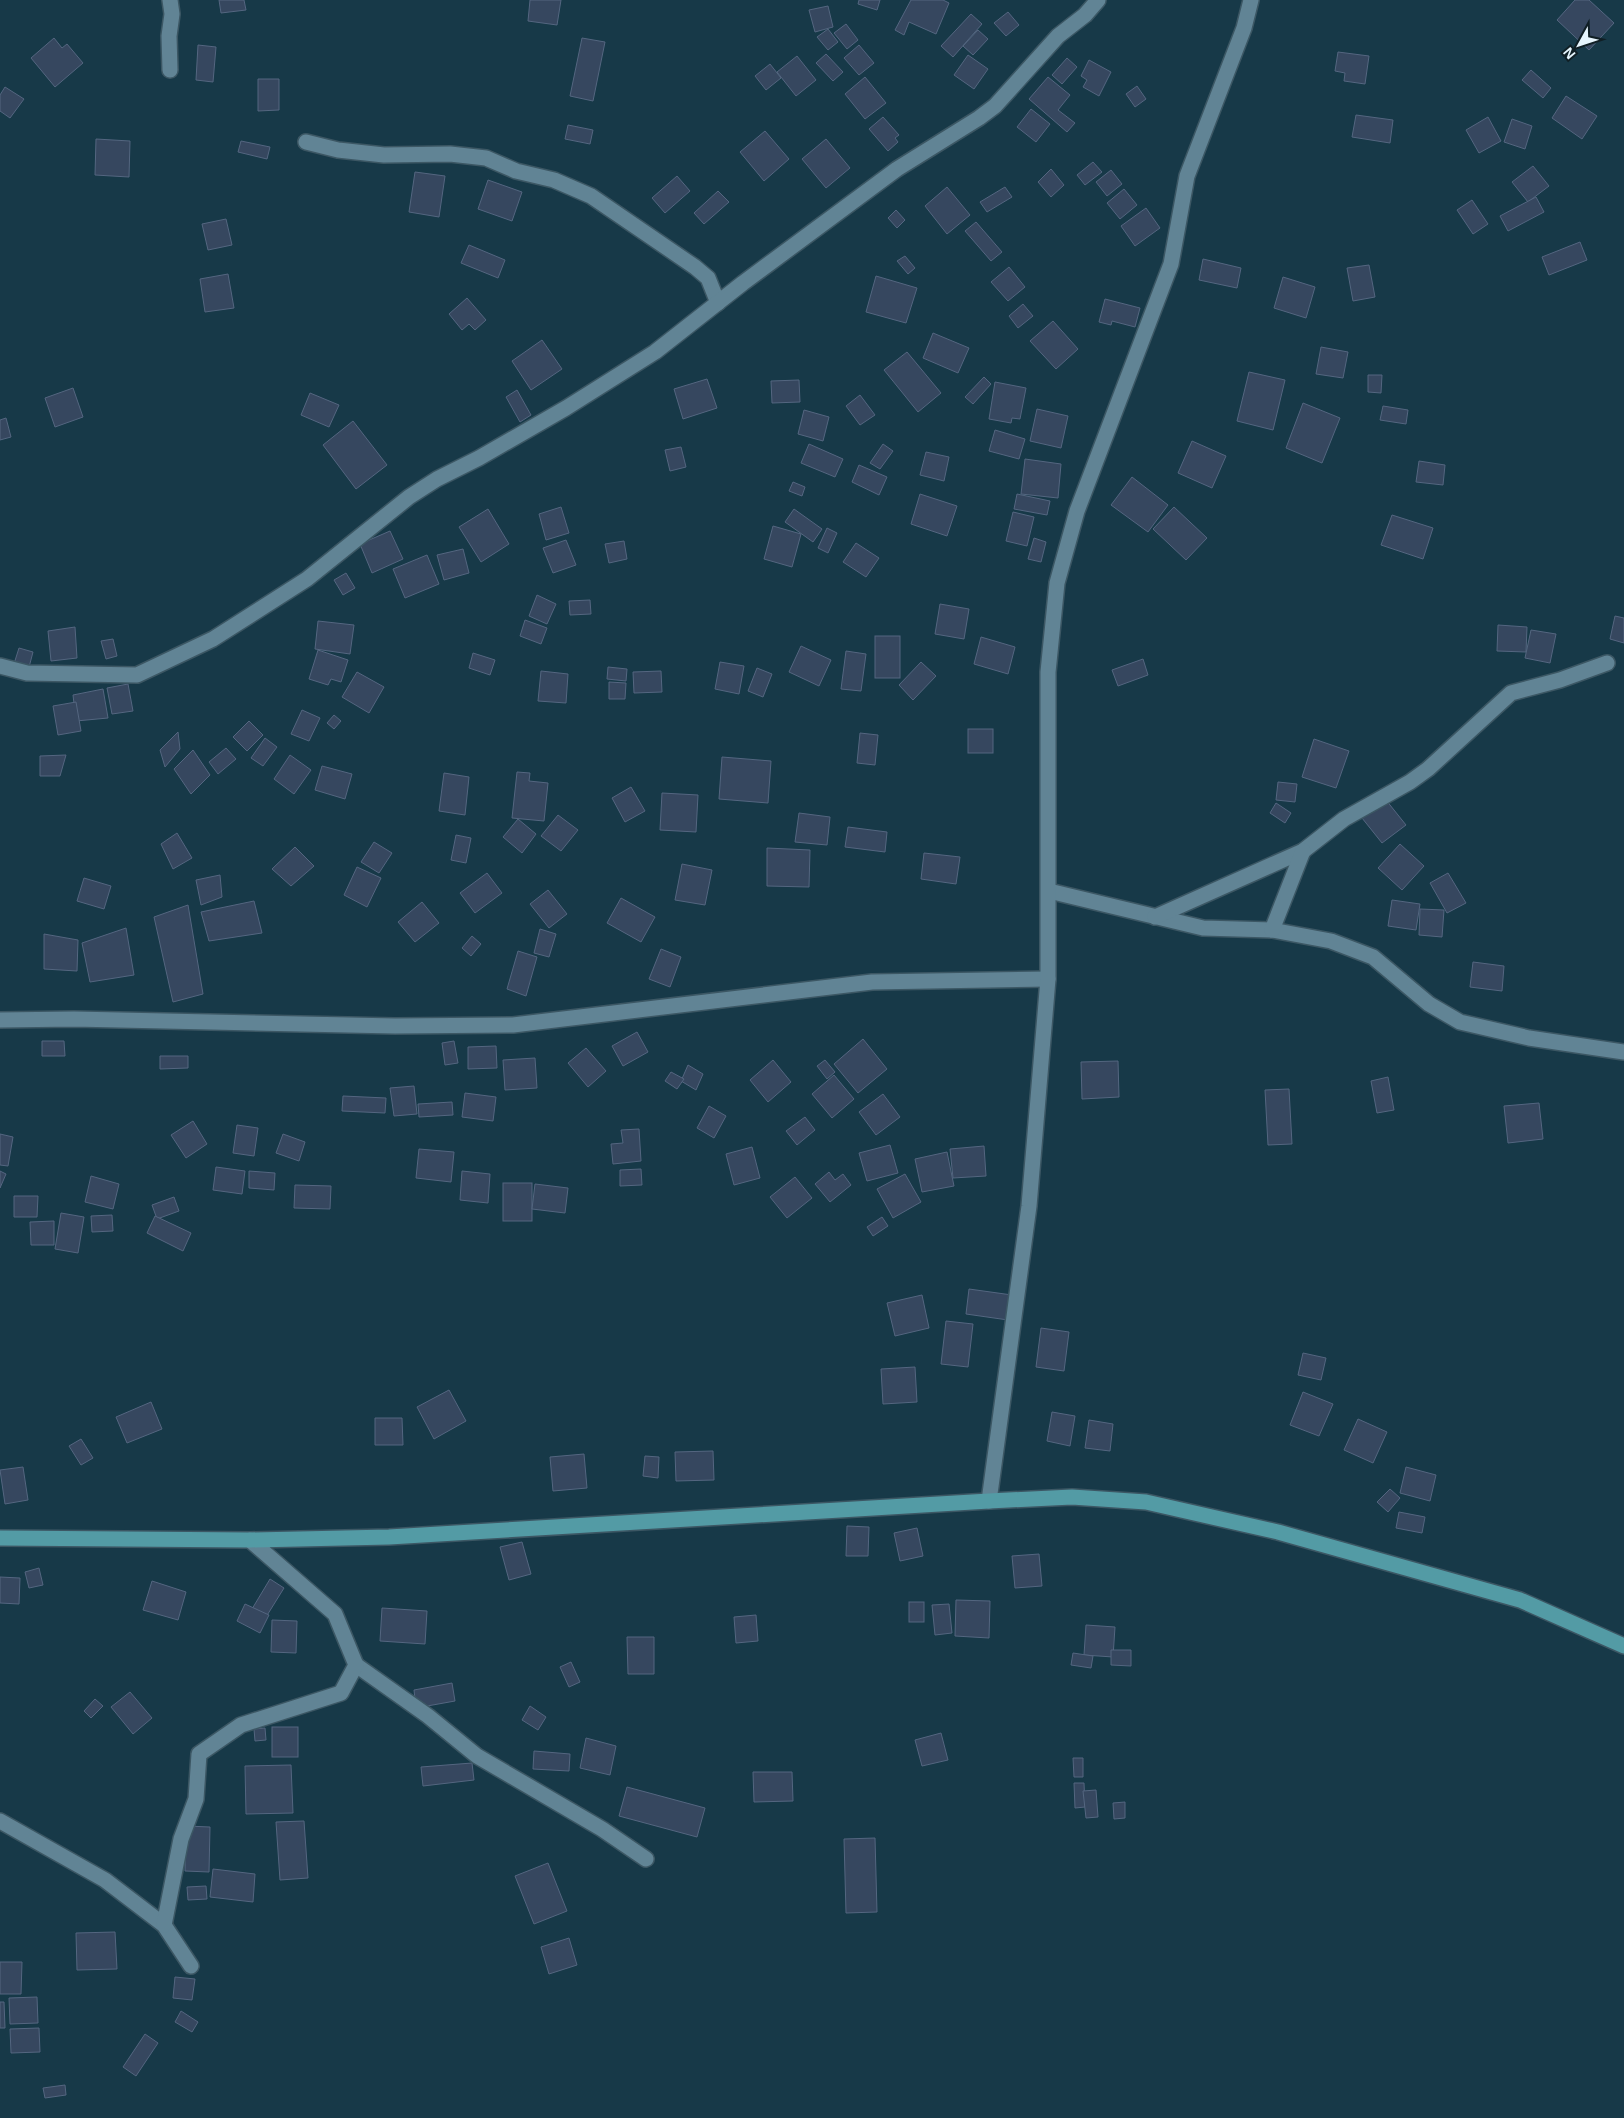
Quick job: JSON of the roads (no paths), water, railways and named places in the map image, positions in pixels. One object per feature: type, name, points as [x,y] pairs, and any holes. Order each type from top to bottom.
[{"type":"main road","points":[[0,1538],[250,1540],[389,1537],[1072,1497],[1146,1502],[1278,1532],[1520,1600],[1624,1646]]},
{"type":"street","points":[[170,0],[172,14],[169,36],[170,70]]},
{"type":"street","points":[[0,666],[27,673],[137,676],[214,639],[306,579],[409,496],[608,383],[655,352],[897,169],[979,118],[995,106],[1058,36],[1085,15],[1098,0]]},
{"type":"street","points":[[989,1501],[1030,1206],[1048,979],[1048,672],[1057,583],[1077,511],[1171,264],[1187,176],[1244,28],[1251,0]]},
{"type":"street","points":[[306,142],[338,150],[384,155],[450,154],[486,158],[516,171],[554,180],[591,196],[695,267],[708,278],[718,303]]},
{"type":"street","points":[[1155,917],[1303,851],[1344,819],[1384,794],[1410,782],[1428,769],[1511,693],[1560,680],[1607,663]]},
{"type":"street","points":[[1272,930],[1303,851]]},
{"type":"street","points":[[1049,891],[1203,928],[1272,930],[1331,941],[1373,957],[1429,1004],[1460,1022],[1529,1038],[1624,1052]]},
{"type":"street","points":[[0,1020],[74,1019],[395,1026],[513,1025],[872,982],[1048,979]]},
{"type":"street","points":[[250,1540],[336,1614],[356,1665],[428,1716],[476,1756],[602,1829],[646,1859]]},
{"type":"street","points":[[164,1925],[181,1839],[196,1799],[199,1754],[241,1725],[341,1693],[356,1665]]},
{"type":"street","points":[[0,1821],[105,1880],[164,1925],[190,1966]]}]
